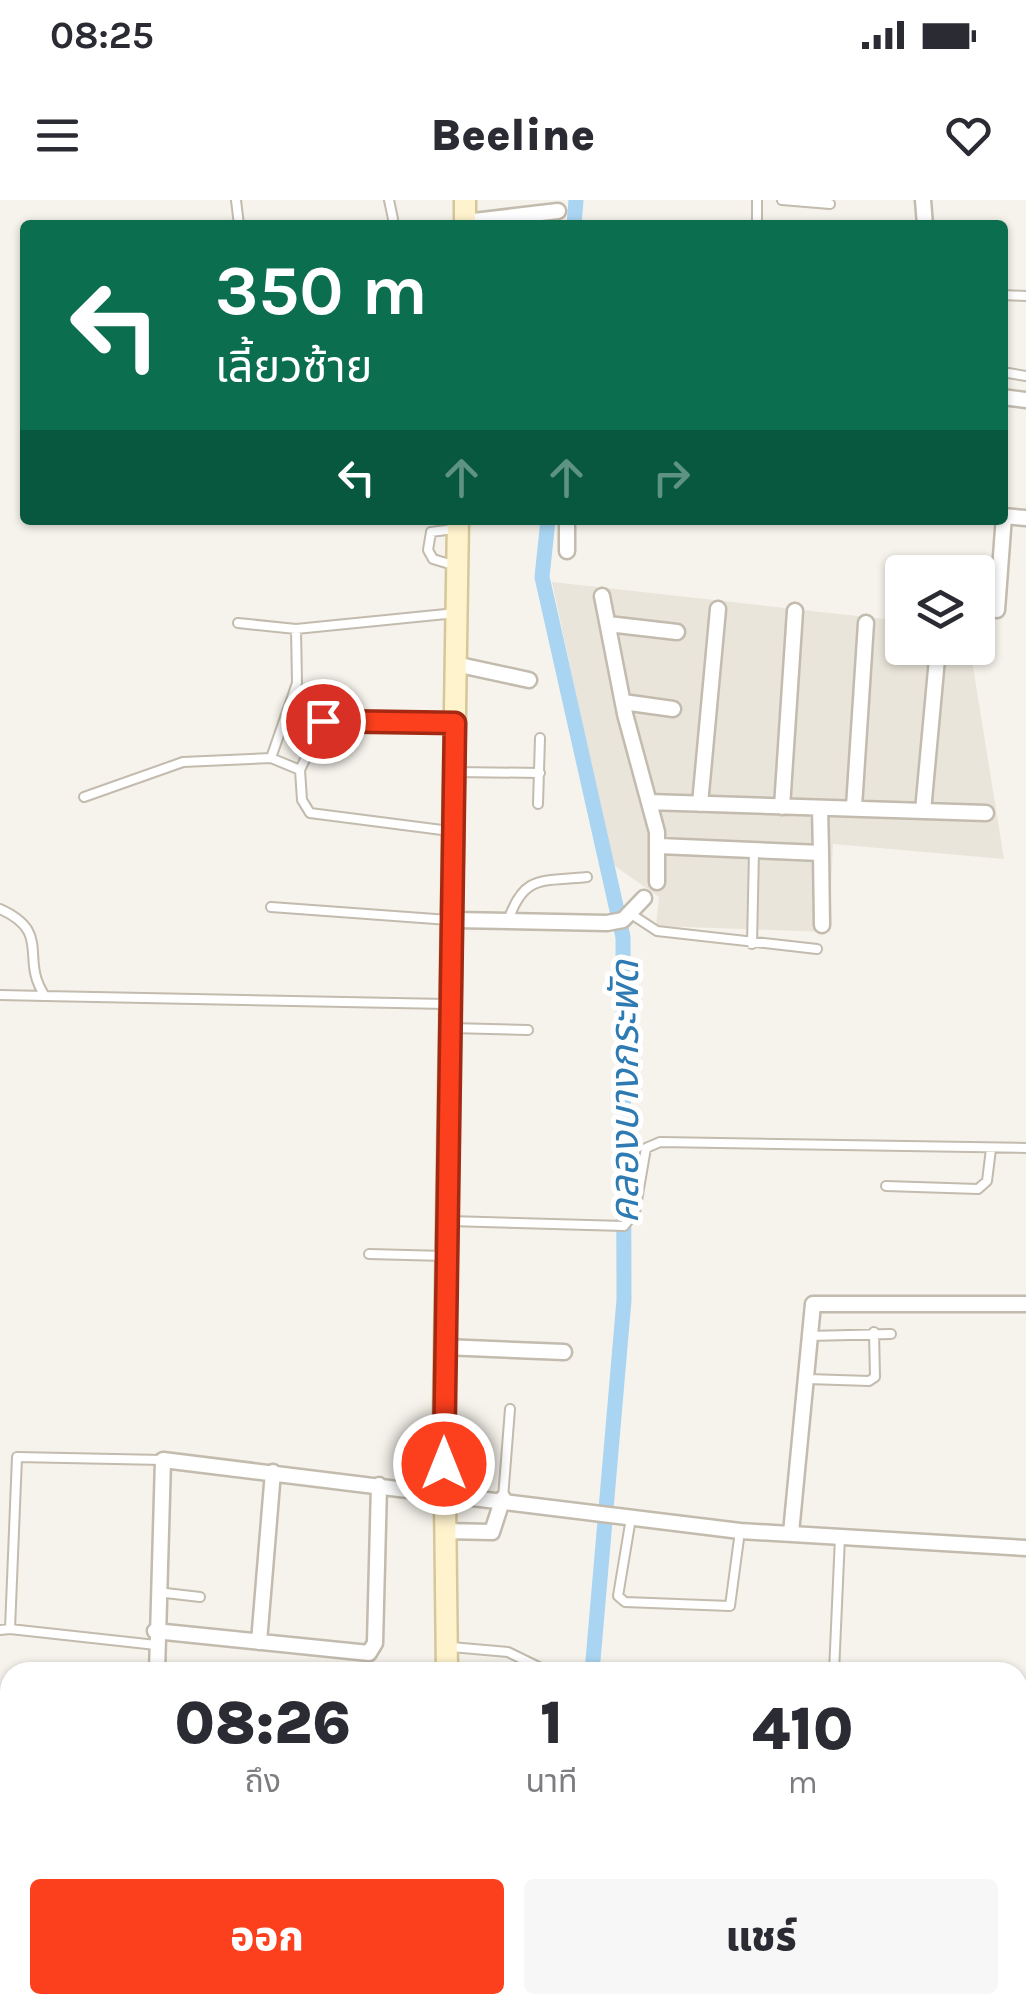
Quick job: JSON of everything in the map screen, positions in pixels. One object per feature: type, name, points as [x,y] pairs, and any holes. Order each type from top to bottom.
[{"type":"street","points":[[494,220],[558,211]]},
{"type":"street","points":[[447,1662],[444,1347],[458,525]]},
{"type":"street","points":[[566,525],[567,551]]},
{"type":"street","points":[[997,610],[1002,525]]},
{"type":"street","points":[[602,596],[623,702],[659,846],[656,882]]},
{"type":"street","points":[[700,804],[718,609]]},
{"type":"street","points":[[782,806],[795,612]]},
{"type":"street","points":[[854,807],[866,623]]},
{"type":"street","points":[[608,624],[677,632]]},
{"type":"street","points":[[455,664],[529,680]]},
{"type":"street","points":[[923,811],[936,665]]},
{"type":"street","points":[[623,702],[673,709]]},
{"type":"street","points":[[649,802],[986,813]]},
{"type":"street","points":[[820,808],[822,925]]},
{"type":"street","points":[[659,846],[821,853]]},
{"type":"street","points":[[454,920],[620,919],[644,898]]},
{"type":"street","points":[[792,1533],[808,1379],[808,1336],[816,1301],[1026,1304]]},
{"type":"street","points":[[444,1347],[564,1352]]},
{"type":"street","points":[[156,1662],[163,1460],[503,1498],[740,1531],[1026,1548]]},
{"type":"street","points":[[259,1642],[273,1472]]},
{"type":"street","points":[[156,1638],[259,1642],[359,1654],[373,1648],[379,1485]]},
{"type":"street","points":[[444,1531],[492,1532],[503,1498]]},
{"type":"lane","points":[[390,200],[393,219]]},
{"type":"lane","points":[[782,200],[830,204]]},
{"type":"lane","points":[[455,525],[432,532],[428,550],[433,559],[457,566]]},
{"type":"lane","points":[[238,624],[296,629],[456,613]]},
{"type":"lane","points":[[271,758],[294,695],[299,668],[296,629]]},
{"type":"lane","points":[[294,695],[323,721],[455,723]]},
{"type":"lane","points":[[323,721],[300,770],[302,800],[310,813],[454,832]]},
{"type":"lane","points":[[538,804],[540,738]]},
{"type":"lane","points":[[84,796],[183,762],[271,758],[300,770]]},
{"type":"lane","points":[[455,772],[540,773]]},
{"type":"lane","points":[[752,944],[754,851]]},
{"type":"lane","points":[[508,921],[516,897],[528,885],[587,877]]},
{"type":"lane","points":[[271,907],[454,920]]},
{"type":"lane","points":[[0,909],[22,919],[30,929],[35,980],[44,996]]},
{"type":"lane","points":[[620,919],[657,930],[817,950]]},
{"type":"lane","points":[[0,994],[67,1000],[451,1004]]},
{"type":"lane","points":[[450,1028],[528,1030]]},
{"type":"lane","points":[[446,1221],[616,1228],[629,1222],[635,1212],[649,1144],[1026,1148]]},
{"type":"lane","points":[[886,1186],[978,1190],[987,1181],[991,1149]]},
{"type":"lane","points":[[369,1254],[445,1256]]},
{"type":"lane","points":[[808,1379],[869,1381],[874,1377],[874,1332]]},
{"type":"lane","points":[[808,1336],[890,1334]]},
{"type":"lane","points":[[503,1498],[510,1409]]},
{"type":"lane","points":[[156,1638],[5,1630],[17,1457],[163,1460]]},
{"type":"lane","points":[[631,1518],[618,1596],[625,1602],[730,1606],[740,1531]]},
{"type":"lane","points":[[834,1662],[840,1537]]},
{"type":"lane","points":[[156,1592],[200,1597]]},
{"type":"lane","points":[[446,1647],[508,1652],[528,1662]]},
{"type":"shaded area","points":[[552,582],[885,619],[885,665],[973,665],[1004,859],[833,844],[829,932],[656,926],[659,897],[612,864]]},
{"type":"waterway","name":"คลองบางกระพัด","points":[[574,220],[576,200]]},
{"type":"waterway","name":"คลองบางกระพัด","points":[[547,525],[542,577],[623,937],[624,1300],[593,1662]]},
{"type":"route","points":[[323,721],[455,723],[444,1464]]}]
